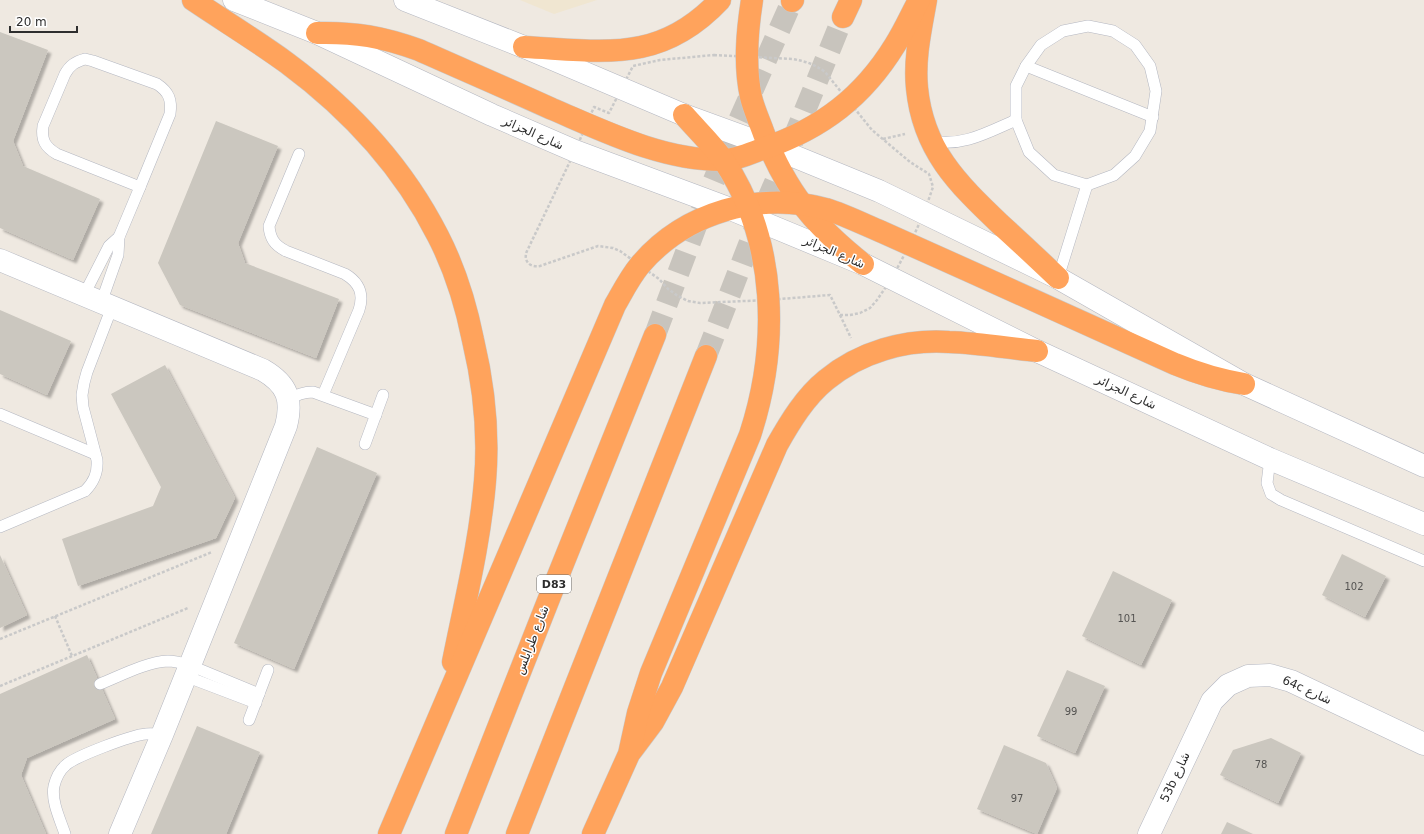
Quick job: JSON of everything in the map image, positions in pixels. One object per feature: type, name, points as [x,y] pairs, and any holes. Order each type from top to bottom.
[{"type":"highway","points":[[193,0],[289,64],[371,138],[397,169],[419,202],[439,237],[455,274],[467,312],[479,367],[486,423],[485,479],[479,535],[444,708]]},
{"type":"highway","points":[[524,47],[601,51],[626,50],[650,46],[674,36],[698,21],[720,0]]},
{"type":"highway","points":[[752,0],[747,37],[748,72],[751,98],[769,146],[793,193],[814,221],[838,244],[863,264]]},
{"type":"highway","points":[[317,33],[359,34],[380,37],[400,43],[587,124],[648,148],[688,158],[723,160],[769,146],[789,138],[813,127],[834,114],[849,101],[881,66],[895,45],[919,0]]},
{"type":"highway","points":[[926,0],[916,65],[920,109],[926,130],[945,165],[956,181],[1058,278]]},
{"type":"highway","points":[[629,754],[638,712],[651,673],[750,436],[759,405],[767,360],[768,314],[762,251],[743,211],[743,195],[723,160],[684,115]]},
{"type":"highway","points":[[389,834],[615,305],[639,265],[664,241],[681,229],[704,217],[782,203],[824,209],[845,216],[1197,374],[1217,380],[1244,384]]},
{"type":"highway","name":"شارع طرابلس","points":[[456,834],[655,335]]},
{"type":"highway","points":[[592,834],[629,754],[653,722],[672,687],[777,445],[790,422],[807,400],[826,380],[847,365],[871,354],[896,346],[922,342],[949,342],[1037,351]]},
{"type":"highway","points":[[517,834],[706,356]]},
{"type":"main road","name":"شارع الجزائر","points":[[234,0],[317,33],[492,115],[575,151],[743,211],[863,264],[1037,351],[1270,459],[1424,524]]},
{"type":"main road","points":[[405,0],[524,47],[684,115],[769,146],[879,191],[1058,278],[1244,384],[1424,466]]},
{"type":"main road","points":[[0,260],[263,370],[279,382],[283,387],[288,400],[289,413],[286,426],[162,735],[120,834]]},
{"type":"main road","name":"64c شارع","points":[[1202,721],[1212,701],[1228,685],[1248,676],[1270,675],[1291,681],[1424,744]]},
{"type":"main road","name":"53b شارع","points":[[1149,834],[1202,721]]},
{"type":"lane","points":[[1088,26],[1113,31],[1135,45],[1150,66],[1156,91],[1153,116],[1150,131],[1136,156],[1114,175],[1087,185],[1054,175],[1029,152],[1016,120],[1016,86],[1026,66],[1041,45],[1063,31],[1088,26]]},
{"type":"lane","points":[[99,302],[118,255],[119,237],[140,187],[170,114],[171,106],[170,96],[165,89],[158,84],[94,61],[85,59],[76,61],[69,66],[43,126],[42,135],[44,143],[50,150],[57,154],[140,187]]},
{"type":"lane","points":[[1026,66],[1153,116]]},
{"type":"lane","points":[[932,142],[951,143],[969,140],[1016,120]]},
{"type":"lane","points":[[299,154],[270,226],[270,234],[273,241],[278,247],[286,251],[352,278],[362,293],[362,301],[359,310],[323,395]]},
{"type":"lane","points":[[1058,278],[1087,185]]},
{"type":"lane","points":[[0,527],[85,491],[94,480],[97,467],[83,407],[84,383],[109,246],[119,237]]},
{"type":"lane","points":[[288,400],[304,392],[314,392],[376,415]]},
{"type":"lane","points":[[365,444],[383,395]]},
{"type":"lane","points":[[0,414],[95,454]]},
{"type":"lane","points":[[1270,459],[1267,483],[1271,494],[1281,500],[1424,561]]},
{"type":"lane","points":[[100,684],[156,663],[167,661],[178,662],[187,670],[257,699]]},
{"type":"lane","points":[[249,720],[268,670]]},
{"type":"lane","points":[[65,834],[54,800],[54,787],[57,776],[65,765],[75,758],[133,737],[147,734],[162,735]]},
{"type":"path","points":[[0,639],[240,540]]},
{"type":"path","points":[[0,686],[217,596]]},
{"type":"path","points":[[55,616],[72,656]]},
{"type":"shaded area","points":[[520,0],[597,0],[554,14]]},
{"type":"building","points":[[0,32],[48,50],[13,141],[23,166],[100,199],[73,260],[0,228]]},
{"type":"building","points":[[216,121],[278,146],[238,243],[245,263],[339,299],[316,358],[180,305],[158,263]]},
{"type":"building","points":[[0,310],[71,341],[47,395],[0,374]]},
{"type":"building","points":[[165,365],[235,498],[216,538],[78,586],[62,539],[153,506],[161,487],[111,394]]},
{"type":"building","points":[[317,447],[377,473],[294,669],[234,643]]},
{"type":"building","points":[[1342,554],[1386,576],[1365,617],[1322,595]]},
{"type":"building","points":[[0,555],[27,615],[0,628]]},
{"type":"building","points":[[1113,571],[1172,600],[1141,665],[1082,636]]},
{"type":"building","points":[[87,655],[115,719],[27,758],[21,775],[46,834],[0,834],[0,694]]},
{"type":"building","points":[[1067,670],[1105,686],[1075,753],[1037,736]]},
{"type":"building","points":[[197,726],[260,752],[226,834],[151,834]]},
{"type":"building","points":[[1271,738],[1301,753],[1278,803],[1220,775],[1233,750]]},
{"type":"building","points":[[1004,745],[1046,763],[1057,788],[1037,834],[977,809]]},
{"type":"building","points":[[1227,822],[1253,834],[1221,834]]},
{"type":"tunnel","points":[[655,335],[705,202],[792,1]]},
{"type":"tunnel","points":[[706,356],[755,229],[843,17]]}]
